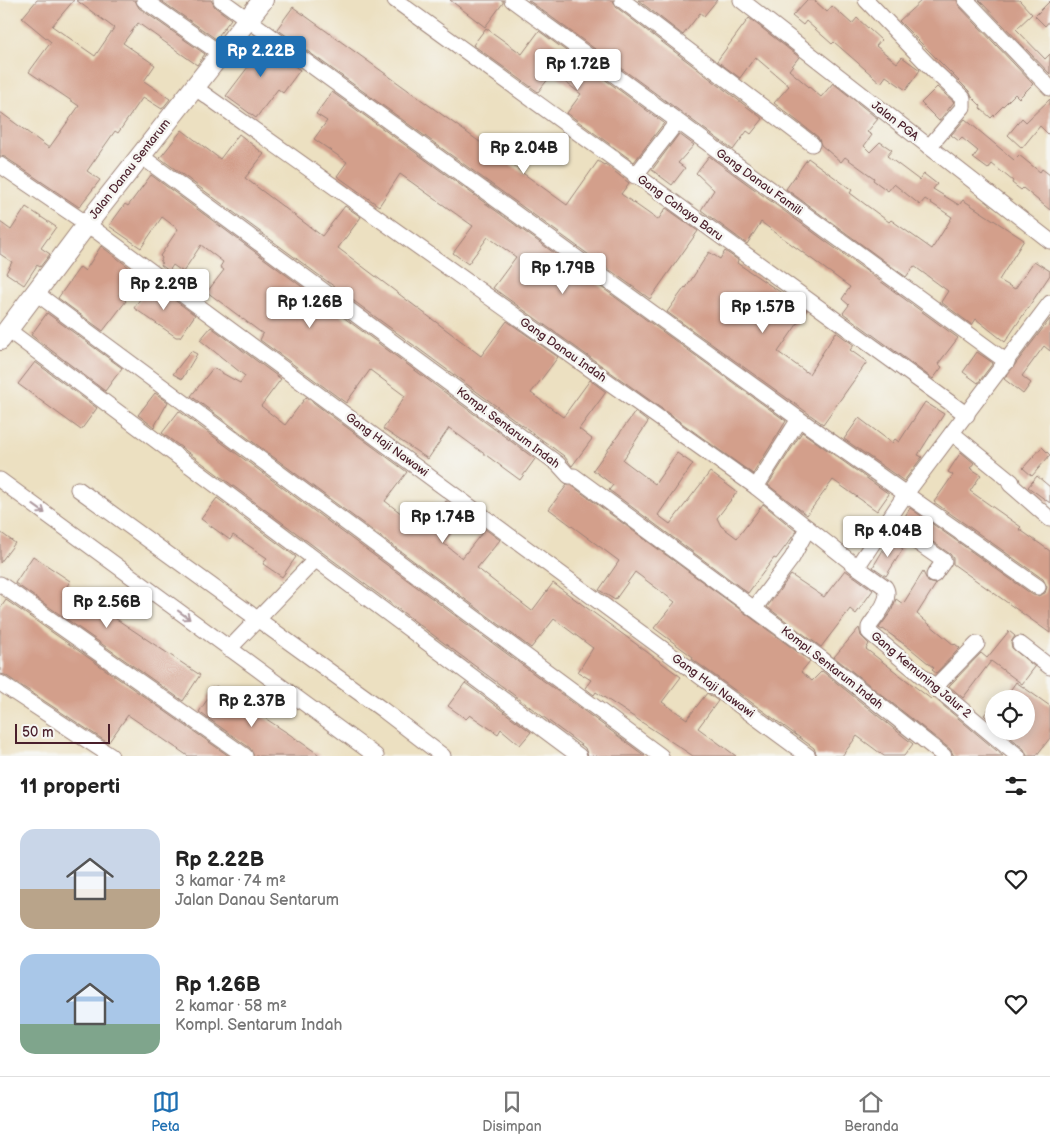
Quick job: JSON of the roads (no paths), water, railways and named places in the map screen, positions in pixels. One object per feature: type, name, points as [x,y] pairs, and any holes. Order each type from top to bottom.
[{"type":"street","points":[[144,0],[221,54]]},
{"type":"street","points":[[221,0],[799,419],[1038,587]]},
{"type":"street","name":"Jalan Danau Sentarum","points":[[4,335],[87,224],[263,0]]},
{"type":"street","name":"Gang Cahaya Baru","points":[[394,0],[966,415]]},
{"type":"street","name":"Gang Danau Famili","points":[[512,0],[1006,362]]},
{"type":"street","points":[[622,0],[812,144]]},
{"type":"street","name":"Jalan PGA","points":[[741,0],[1050,241]]},
{"type":"street","points":[[866,0],[962,98],[962,107],[929,147]]},
{"type":"street","points":[[966,0],[1050,88]]},
{"type":"street","name":"Gang Danau Indah","points":[[194,87],[756,488],[808,528]]},
{"type":"street","points":[[636,176],[677,122]]},
{"type":"street","name":"Kompl. Sentarum Indah","points":[[141,156],[558,464],[569,476],[574,476],[822,659],[944,756]]},
{"type":"street","name":"Gang Haji Nawawi","points":[[0,165],[87,224],[808,756]]},
{"type":"street","points":[[36,293],[661,756]]},
{"type":"street","points":[[856,567],[905,494],[1050,304]]},
{"type":"street","points":[[4,335],[315,560],[579,756]]},
{"type":"street","points":[[756,488],[799,419]]},
{"type":"street","points":[[952,434],[1012,482],[1010,484],[1050,519]]},
{"type":"street","points":[[0,480],[376,756]]},
{"type":"street","points":[[78,489],[383,710],[443,756]]},
{"type":"street","points":[[888,522],[944,561],[934,574]]},
{"type":"street","points":[[754,609],[792,558],[808,528]]},
{"type":"street","name":"Gang Kemuning Jalur 2","points":[[808,528],[856,567],[885,587],[887,591],[886,600],[869,627],[869,632],[1018,756]]},
{"type":"street","points":[[229,649],[315,560]]},
{"type":"street","points":[[0,584],[245,756]]},
{"type":"street","points":[[934,688],[977,644]]},
{"type":"street","points":[[1020,644],[1050,667]]},
{"type":"street","points":[[0,683],[111,756]]}]
